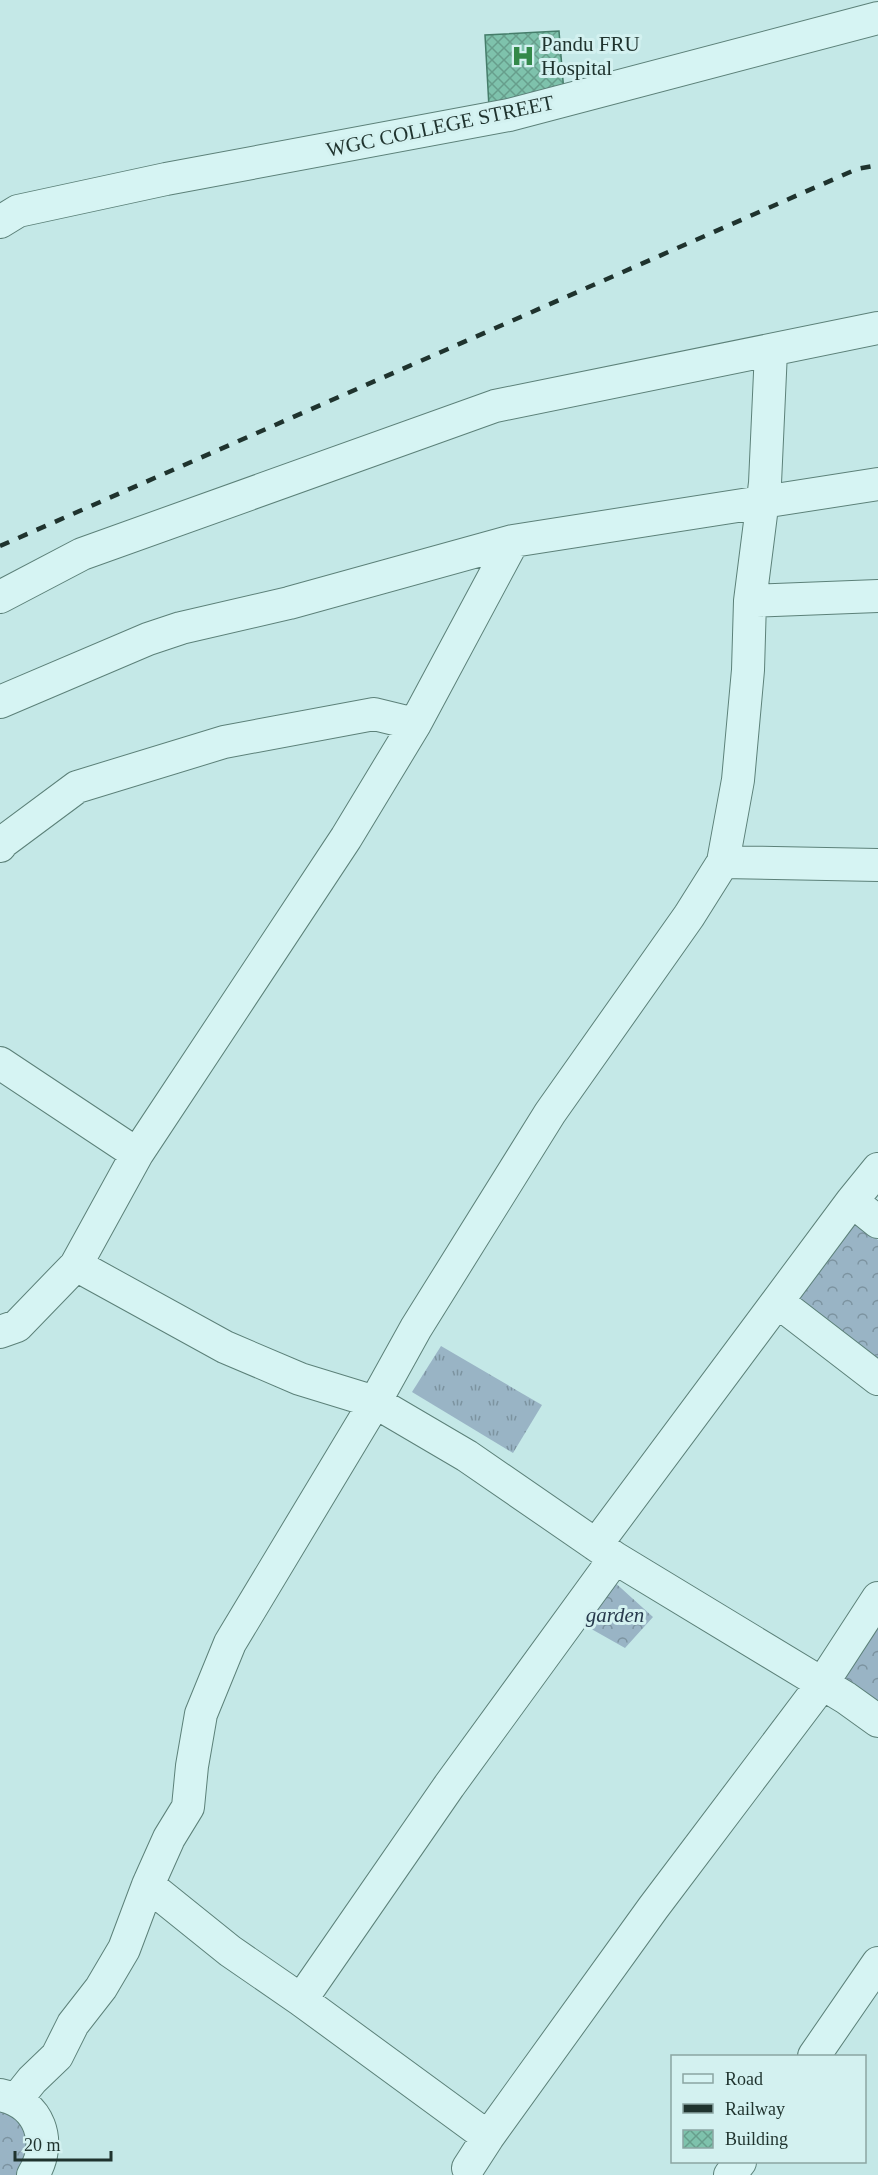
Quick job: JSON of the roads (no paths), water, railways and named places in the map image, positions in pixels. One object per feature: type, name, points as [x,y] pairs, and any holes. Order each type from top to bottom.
[{"type":"street","name":"WGC COLLEGE STREET","points":[[0,222],[18,212],[166,179],[509,115],[878,18]]},
{"type":"street","points":[[0,597],[82,554],[495,406],[878,328]]},
{"type":"street","points":[[33,2175],[42,2156],[41,2132],[31,2112],[8,2098],[32,2080],[57,2056],[73,2024],[101,1988],[124,1949],[148,1885],[169,1838],[188,1808],[201,1714],[230,1643],[375,1402],[416,1328],[550,1113],[689,916],[723,862],[738,780],[748,670],[750,601],[762,503],[771,351]]},
{"type":"street","points":[[0,702],[148,639],[181,628],[289,603],[513,541],[878,484]]},
{"type":"street","points":[[0,1332],[17,1326],[76,1265],[137,1154],[346,838],[415,724],[513,541]]},
{"type":"street","points":[[750,601],[878,596]]},
{"type":"street","points":[[0,846],[77,787],[224,742],[374,714],[415,724]]},
{"type":"street","points":[[723,862],[878,865]]},
{"type":"street","points":[[0,1063],[137,1154]]},
{"type":"street","points":[[301,2000],[778,1302],[878,1169]]},
{"type":"street","points":[[852,1201],[878,1222]]},
{"type":"street","points":[[76,1265],[225,1347],[300,1379],[375,1402],[467,1456],[606,1551],[878,1721]]},
{"type":"street","points":[[778,1302],[878,1379]]},
{"type":"street","points":[[468,2168],[653,1908],[822,1684],[878,1598]]},
{"type":"street","points":[[148,1885],[230,1951],[488,2137]]},
{"type":"street","points":[[815,2055],[878,1963]]},
{"type":"street","points":[[730,2175],[739,2163]]},
{"type":"railway","points":[[0,546],[857,169],[878,165]]},
{"type":"place","name":"Pandu FRU Hospital","points":[[523,56]]},
{"type":"park label","name":"garden","points":[[615,1615]]}]
